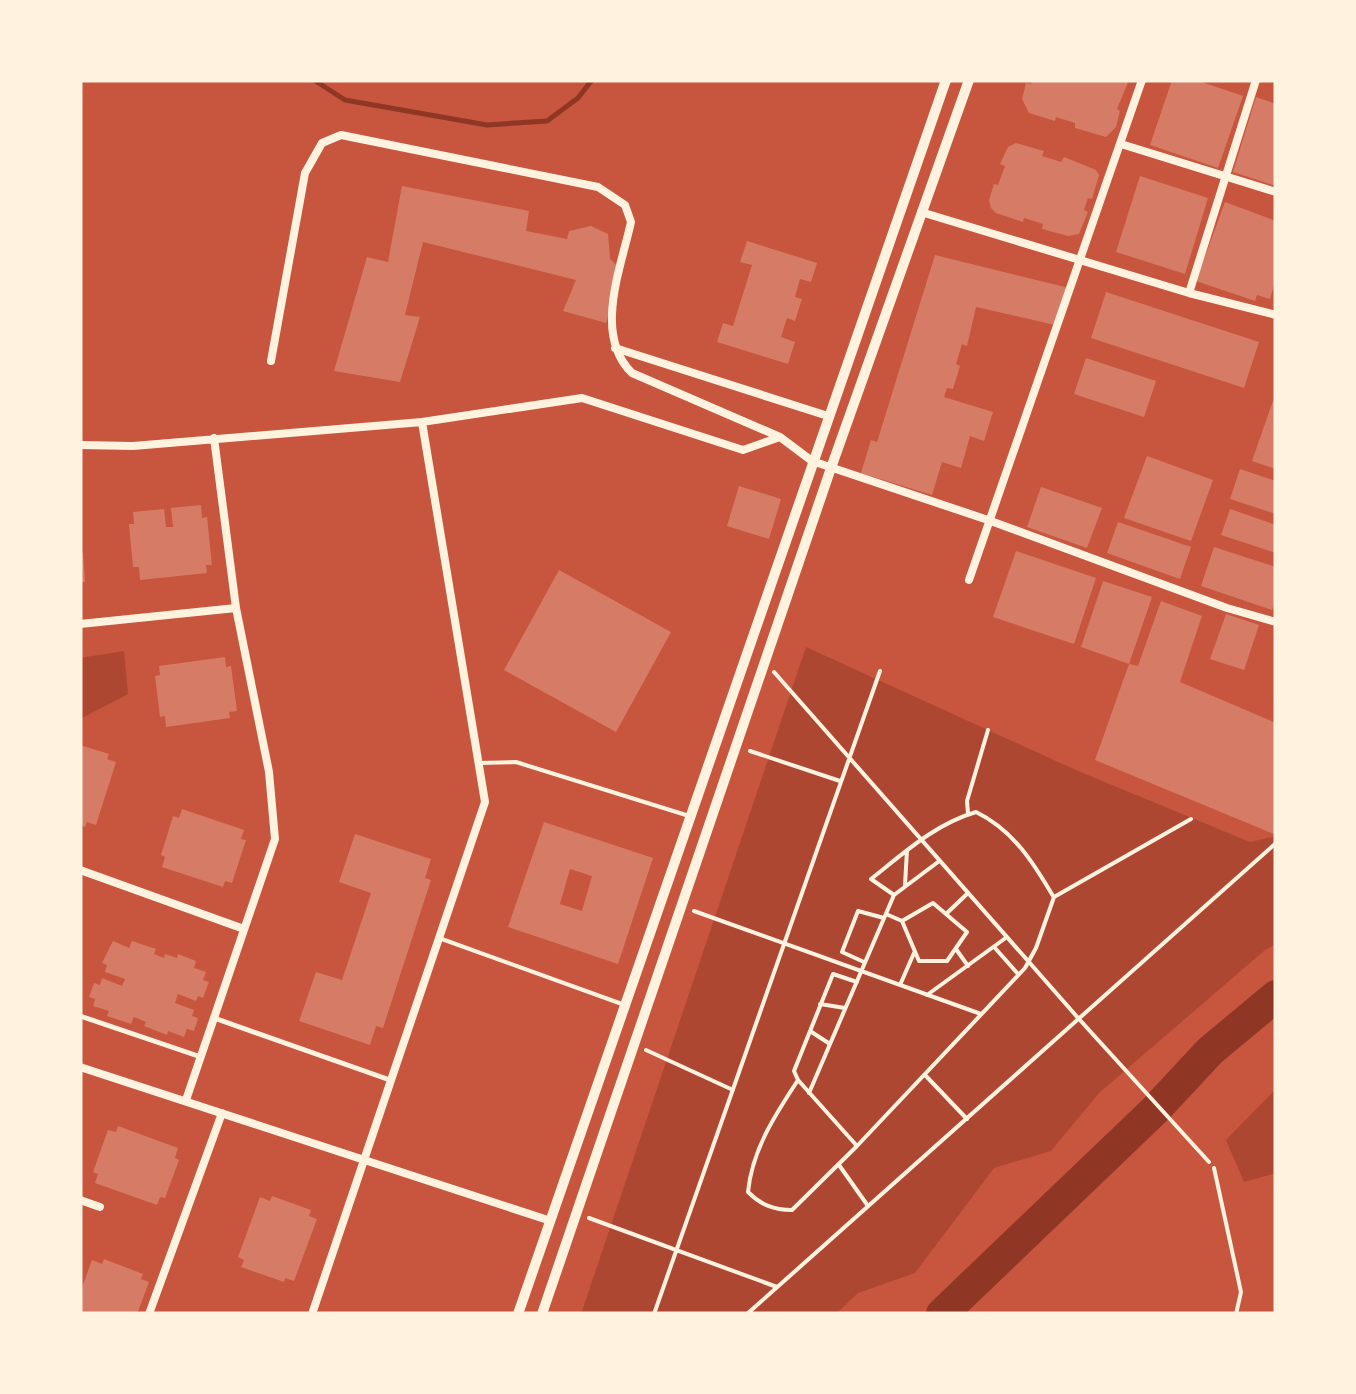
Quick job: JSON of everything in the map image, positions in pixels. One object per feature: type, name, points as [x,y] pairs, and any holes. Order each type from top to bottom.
[{"type":"main road","points":[[518,1314],[946,80]]},
{"type":"main road","points":[[542,1314],[831,468],[969,80]]},
{"type":"street","points":[[969,580],[1142,80]]},
{"type":"street","points":[[1189,293],[1256,80]]},
{"type":"street","points":[[271,361],[306,173],[322,143],[341,134],[598,187],[625,204],[630,222],[610,329],[615,348],[632,373],[780,438],[812,461],[988,520],[1226,608],[1276,622]]},
{"type":"street","points":[[1121,144],[1276,192]]},
{"type":"street","points":[[921,212],[1276,316]]},
{"type":"street","points":[[615,348],[828,416]]},
{"type":"street","points":[[80,445],[133,446],[422,422],[582,398],[744,450],[780,438]]},
{"type":"street","points":[[312,1314],[485,802],[422,422]]},
{"type":"street","points":[[186,1100],[275,839],[269,772],[236,608],[214,438]]},
{"type":"street","points":[[80,624],[236,608]]},
{"type":"street","points":[[80,870],[244,928]]},
{"type":"street","points":[[80,1016],[200,1057]]},
{"type":"street","points":[[214,1018],[391,1080]]},
{"type":"street","points":[[80,1066],[551,1221]]},
{"type":"street","points":[[149,1314],[222,1112]]},
{"type":"street","points":[[80,1200],[100,1207]]},
{"type":"lane","points":[[478,763],[516,762],[691,816]]},
{"type":"lane","points":[[439,938],[627,1005]]},
{"type":"lane","points":[[1214,1168],[1240,1292],[1236,1314]]},
{"type":"path","points":[[765,660],[1007,938],[1205,1156]]},
{"type":"path","points":[[654,1314],[880,671]]},
{"type":"path","points":[[968,814],[967,800],[988,730]]},
{"type":"path","points":[[736,746],[841,782]]},
{"type":"path","points":[[894,895],[871,879],[921,839],[976,812],[998,822],[1032,860],[1054,897]]},
{"type":"path","points":[[798,1080],[760,1143],[750,1174],[748,1192],[756,1201],[776,1210],[792,1210],[839,1166],[1018,974],[1028,961],[1054,897],[1191,818]]},
{"type":"path","points":[[747,1314],[1276,843]]},
{"type":"path","points":[[904,887],[907,850]]},
{"type":"path","points":[[809,1093],[894,895],[940,861]]},
{"type":"path","points":[[946,914],[968,893]]},
{"type":"path","points":[[864,963],[842,952],[858,911],[902,921],[933,903],[967,932],[947,960],[919,961],[902,921]]},
{"type":"path","points":[[681,906],[980,1014]]},
{"type":"path","points":[[927,995],[1007,938]]},
{"type":"path","points":[[994,947],[1018,974]]},
{"type":"path","points":[[956,949],[968,966]]},
{"type":"path","points":[[900,986],[915,952]]},
{"type":"path","points":[[857,982],[832,974],[794,1071],[857,1146]]},
{"type":"path","points":[[820,1004],[846,1008]]},
{"type":"path","points":[[810,1030],[830,1044]]},
{"type":"path","points":[[634,1045],[733,1090]]},
{"type":"path","points":[[925,1074],[967,1119]]},
{"type":"path","points":[[839,1166],[868,1206]]},
{"type":"path","points":[[576,1214],[777,1287]]},
{"type":"shaded area","points":[[806,647],[1078,771],[1250,842],[1276,836],[1276,944],[1099,1093],[1051,1151],[994,1168],[915,1273],[858,1293],[836,1314],[581,1314]]},
{"type":"shaded area","points":[[124,651],[128,694],[80,719],[80,658]]},
{"type":"shaded area","points":[[1276,1089],[1276,1173],[1244,1182],[1226,1140]]},
{"type":"building","points":[[1032,80],[1129,80],[1117,109],[1120,111],[1116,127],[1106,137],[1075,128],[1075,123],[1056,117],[1055,121],[1029,113],[1022,99],[1026,83],[1031,84]]},
{"type":"building","points":[[1172,80],[1196,80],[1243,96],[1218,168],[1150,145]]},
{"type":"building","points":[[1256,97],[1276,104],[1276,186],[1233,172]]},
{"type":"building","points":[[1016,143],[1044,151],[1042,156],[1061,162],[1064,157],[1096,170],[1099,175],[1092,199],[1088,198],[1084,210],[1088,212],[1079,234],[1068,236],[1042,229],[1043,224],[1024,218],[1023,222],[991,208],[994,184],[998,185],[1005,166],[1000,164],[1008,147]]},
{"type":"building","points":[[1140,176],[1208,198],[1185,274],[1116,252]]},
{"type":"building","points":[[402,186],[529,211],[526,231],[567,239],[569,231],[591,226],[608,234],[610,259],[620,268],[606,323],[563,311],[576,280],[423,242],[405,315],[420,317],[400,382],[334,371],[367,257],[388,262]]},
{"type":"building","points":[[1225,202],[1276,221],[1276,278],[1270,299],[1257,295],[1255,301],[1196,281]]},
{"type":"building","points":[[747,241],[817,263],[811,282],[800,279],[795,297],[802,299],[795,321],[787,318],[781,337],[795,342],[788,364],[717,342],[723,323],[733,326],[752,265],[740,262]]},
{"type":"building","points":[[935,255],[1069,288],[1055,325],[976,307],[967,346],[962,344],[956,364],[960,366],[953,389],[947,388],[944,397],[993,412],[984,441],[970,436],[961,468],[942,462],[932,495],[861,473],[871,440],[877,442]]},
{"type":"building","points":[[1106,292],[1259,342],[1244,388],[1091,338]]},
{"type":"building","points":[[1086,358],[1156,381],[1144,417],[1074,394]]},
{"type":"building","points":[[1276,395],[1276,469],[1252,461]]},
{"type":"building","points":[[1147,456],[1213,480],[1191,541],[1124,518]]},
{"type":"building","points":[[1240,469],[1276,481],[1276,514],[1230,499]]},
{"type":"building","points":[[739,486],[781,499],[769,539],[727,526]]},
{"type":"building","points":[[1041,487],[1102,508],[1087,548],[1027,527]]},
{"type":"building","points":[[201,505],[202,518],[207,517],[212,565],[206,565],[207,573],[140,580],[139,567],[133,567],[129,524],[134,524],[133,512],[164,509],[166,527],[173,527],[171,508]]},
{"type":"building","points":[[1230,509],[1276,525],[1276,553],[1221,535]]},
{"type":"building","points":[[1118,522],[1191,547],[1180,579],[1107,553]]},
{"type":"building","points":[[1214,547],[1276,567],[1276,600],[1272,610],[1201,586]]},
{"type":"building","points":[[1016,551],[1096,578],[1074,644],[993,617]]},
{"type":"building","points":[[83,553],[85,582],[80,582]]},
{"type":"building","points":[[559,570],[671,632],[616,732],[504,670]]},
{"type":"building","points":[[1103,581],[1152,597],[1129,664],[1081,647]]},
{"type":"building","points":[[1161,601],[1202,616],[1180,682],[1276,723],[1276,835],[1095,760],[1129,664],[1138,666]]},
{"type":"building","points":[[1226,614],[1259,625],[1244,670],[1210,659]]},
{"type":"building","points":[[225,657],[226,667],[231,666],[237,711],[229,712],[230,718],[166,727],[165,716],[160,717],[155,676],[160,675],[159,666]]},
{"type":"building","points":[[80,745],[109,754],[107,759],[116,762],[96,825],[87,822],[85,827],[80,825]]},
{"type":"building","points":[[182,809],[244,830],[241,839],[246,840],[232,883],[225,881],[223,887],[162,867],[165,857],[161,855],[173,816],[179,818]]},
{"type":"building","points":[[544,822],[653,858],[618,964],[508,927]],"holes":[[[570,869],[592,876],[582,911],[560,904]]]},
{"type":"building","points":[[355,834],[431,859],[425,878],[431,880],[383,1028],[376,1026],[370,1045],[299,1021],[316,972],[342,980],[371,893],[339,882]]},
{"type":"building","points":[[113,941],[129,948],[132,941],[156,949],[154,954],[164,958],[165,954],[177,958],[178,954],[196,961],[194,968],[206,972],[203,980],[209,982],[203,998],[198,996],[196,1001],[178,994],[175,1003],[194,1010],[192,1016],[198,1018],[194,1031],[187,1029],[184,1037],[168,1031],[167,1035],[144,1026],[146,1022],[134,1017],[131,1024],[107,1016],[109,1011],[93,1006],[95,999],[89,997],[94,983],[100,985],[102,978],[122,986],[125,979],[105,972],[107,965],[102,963]]},
{"type":"building","points":[[118,1126],[178,1148],[175,1158],[179,1160],[165,1198],[160,1197],[157,1205],[95,1183],[98,1174],[93,1172],[108,1130],[116,1132]]},
{"type":"building","points":[[272,1196],[311,1210],[309,1216],[317,1219],[294,1281],[285,1278],[284,1282],[241,1267],[244,1260],[238,1257],[260,1197],[270,1201]]},
{"type":"building","points":[[104,1259],[143,1274],[141,1279],[149,1282],[137,1314],[80,1314],[80,1293],[92,1260],[102,1264]]},
{"type":"waterway","points":[[314,80],[345,100],[487,125],[547,121],[578,98],[592,80]]},
{"type":"waterway","points":[[942,1314],[1155,1110],[1210,1051],[1276,996]]}]
